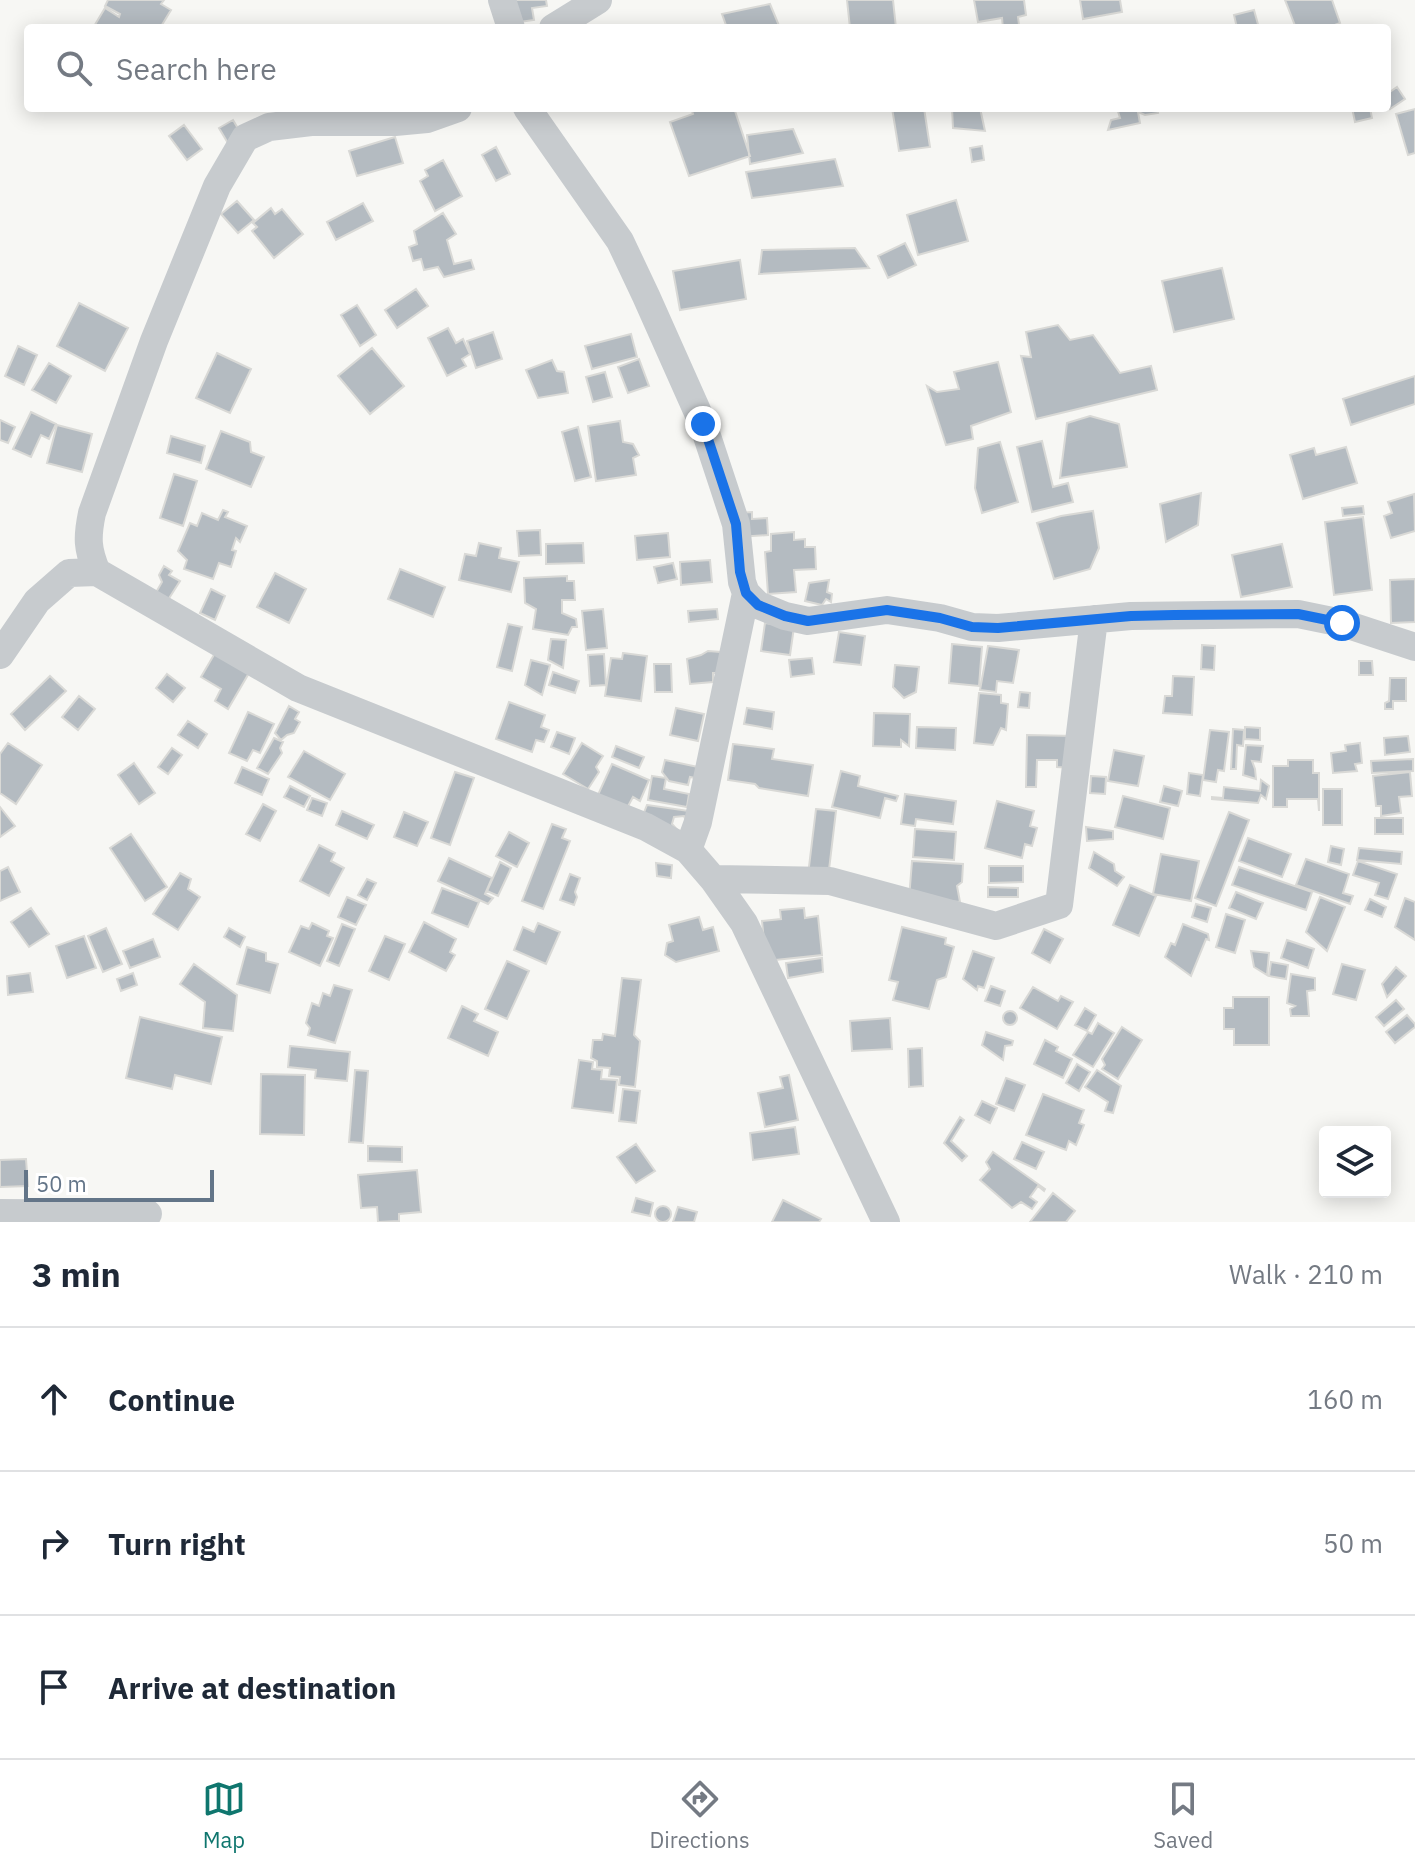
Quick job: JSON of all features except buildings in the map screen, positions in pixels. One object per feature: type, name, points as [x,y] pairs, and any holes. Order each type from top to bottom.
[{"type":"street","points":[[502,0],[510,24]]},
{"type":"street","points":[[559,24],[598,0]]},
{"type":"street","points":[[97,572],[90,555],[87,534],[92,513],[154,341],[217,186],[245,138],[269,127],[311,122],[395,122],[427,119],[447,112]]},
{"type":"street","points":[[530,112],[620,241],[703,424],[736,524],[740,572],[746,593],[698,822],[688,850]]},
{"type":"street","points":[[0,655],[37,601],[69,573],[97,572],[298,688],[646,827],[688,850],[744,923],[886,1222]]},
{"type":"street","points":[[746,593],[758,605],[808,621],[887,610],[940,618],[972,627],[998,628],[1174,615],[1298,614],[1342,623],[1415,647]]},
{"type":"street","points":[[713,879],[830,881],[996,926],[1059,905],[1094,619]]},
{"type":"street","points":[[0,1213],[148,1214]]},
{"type":"route","points":[[703,424],[736,524],[740,572],[746,593],[758,605],[785,616],[808,621],[887,610],[940,618],[972,627],[998,628],[1174,615],[1298,614],[1342,623]]}]
